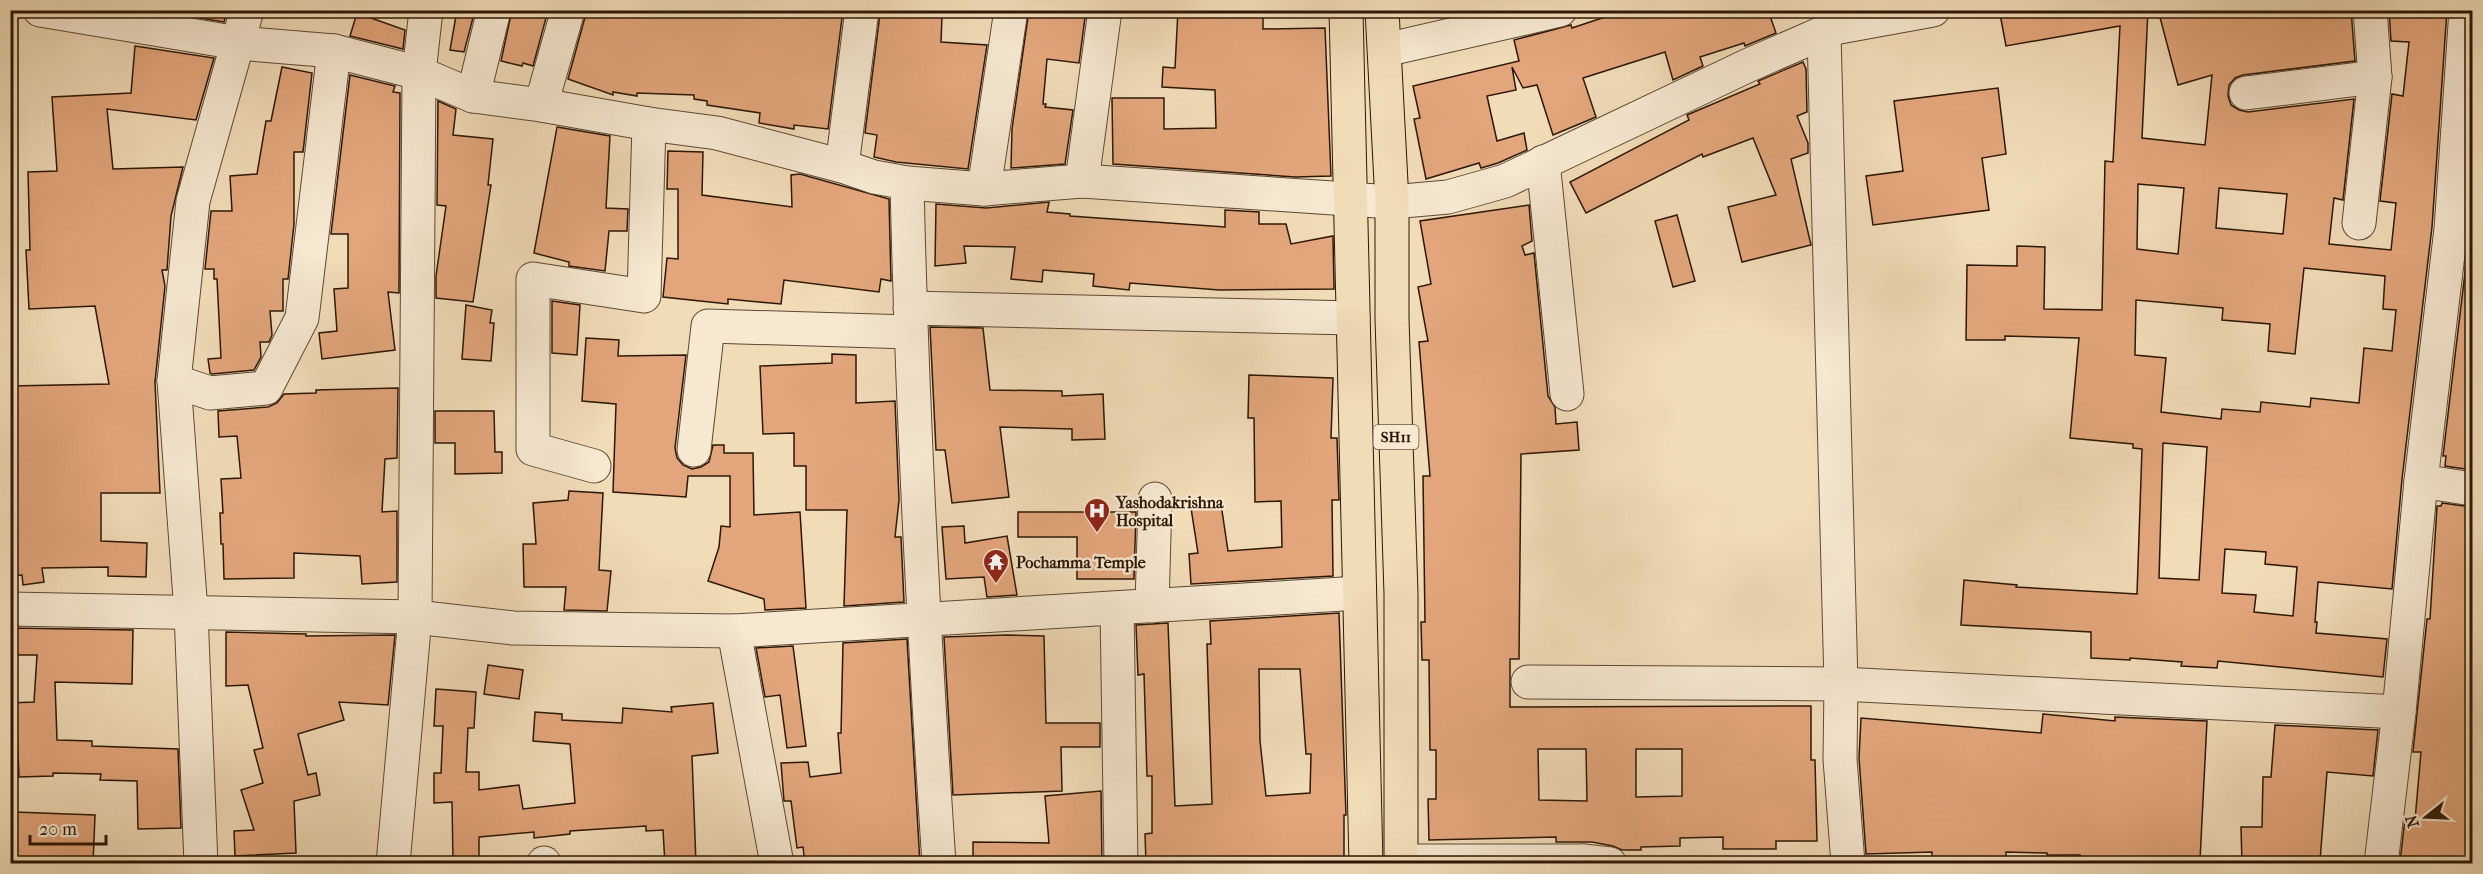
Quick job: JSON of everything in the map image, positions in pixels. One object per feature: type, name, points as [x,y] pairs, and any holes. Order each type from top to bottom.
[{"type":"main road","name":"SH11","points":[[1346,10],[1366,864]]},
{"type":"main road","name":"SH11","points":[[1382,10],[1392,202],[1392,319],[1401,594],[1401,862]]},
{"type":"street","points":[[40,10],[238,43],[334,51],[419,73],[473,96],[717,133],[842,166],[873,177],[907,183],[984,189],[1082,181],[1350,201],[1392,202],[1448,197],[1505,181],[1749,65],[1834,28],[1933,10]]},
{"type":"street","points":[[201,864],[191,612],[174,381],[193,201],[248,10]]},
{"type":"street","points":[[393,864],[415,617],[419,73],[426,10]]},
{"type":"street","points":[[473,96],[494,10]]},
{"type":"street","points":[[541,105],[568,10]]},
{"type":"street","points":[[842,166],[862,10]]},
{"type":"street","points":[[984,189],[1011,10]]},
{"type":"street","points":[[1082,181],[1105,10]]},
{"type":"street","points":[[1385,50],[1560,10]]},
{"type":"street","points":[[2359,223],[2375,77],[2370,10]]},
{"type":"street","points":[[2381,864],[2399,712],[2421,481],[2451,229],[2466,10]]},
{"type":"street","points":[[1824,34],[1841,684],[1840,759],[1848,864]]},
{"type":"street","points":[[174,381],[210,393],[266,388],[302,318],[334,51]]},
{"type":"street","points":[[2246,93],[2375,77]]},
{"type":"street","points":[[594,466],[534,449],[533,279],[644,296],[649,124]]},
{"type":"street","points":[[1543,162],[1567,394]]},
{"type":"street","points":[[907,183],[910,320],[923,621],[939,864]]},
{"type":"street","points":[[694,450],[708,326],[910,320],[1353,318]]},
{"type":"street","points":[[2421,481],[2472,489]]},
{"type":"street","points":[[1152,606],[1155,499]]},
{"type":"street","points":[[10,609],[415,617],[513,628],[734,631],[1359,593]]},
{"type":"street","points":[[1117,608],[1121,864]]},
{"type":"street","points":[[734,631],[777,864]]},
{"type":"street","points":[[1528,682],[1841,684],[2399,712]]},
{"type":"street","points":[[1401,862],[1592,863]]},
{"type":"building","points":[[170,10],[227,10],[224,22],[170,13]]},
{"type":"building","points":[[457,10],[475,10],[464,52],[450,50]]},
{"type":"building","points":[[512,10],[545,10],[544,17],[546,18],[533,66],[501,61]]},
{"type":"building","points":[[587,10],[843,10],[828,129],[794,125],[794,129],[759,123],[760,113],[707,105],[707,101],[694,99],[694,95],[637,93],[637,96],[613,92],[613,95],[568,79]]},
{"type":"building","points":[[1029,10],[1086,10],[1079,63],[1047,59],[1043,104],[1046,104],[1045,107],[1073,110],[1065,164],[1011,168],[1012,129]]},
{"type":"building","points":[[1178,10],[1263,10],[1263,29],[1325,28],[1331,176],[1295,177],[1113,164],[1112,98],[1164,98],[1164,129],[1216,128],[1215,90],[1162,87],[1163,67],[1175,68]]},
{"type":"building","points":[[1626,10],[1768,10],[1776,33],[1745,46],[1744,43],[1700,57],[1703,66],[1673,80],[1665,52],[1583,78],[1596,117],[1553,135],[1537,85],[1523,88],[1512,67],[1516,90],[1487,96],[1497,141],[1524,133],[1527,150],[1481,168],[1479,163],[1426,179],[1414,119],[1420,118],[1413,86],[1519,61],[1514,40],[1571,25],[1572,28]]},
{"type":"building","points":[[2020,10],[2148,10],[2142,138],[2205,145],[2212,75],[2178,85],[2158,10],[2351,10],[2355,61],[2243,75],[2235,78],[2229,85],[2228,96],[2231,105],[2248,112],[2354,99],[2343,200],[2334,198],[2329,244],[2391,250],[2396,203],[2380,201],[2392,94],[2403,96],[2409,42],[2391,41],[2389,10],[2447,10],[2432,227],[2402,479],[2392,589],[2318,582],[2316,633],[2387,639],[2383,677],[2218,661],[2217,668],[2181,666],[2182,662],[2091,658],[2091,632],[1961,625],[1964,580],[2017,585],[2016,587],[2137,594],[2142,449],[2133,448],[2133,444],[2070,438],[2079,338],[2005,336],[2005,340],[1966,340],[1967,265],[2017,266],[2017,246],[2045,247],[2044,309],[2102,310],[2105,161],[2113,162],[2120,26],[2006,46],[2000,14]],"holes":[[[2138,184],[2184,188],[2178,254],[2137,249]],[[2219,188],[2287,194],[2283,234],[2216,228]],[[2304,268],[2385,276],[2383,309],[2396,310],[2392,351],[2364,348],[2359,403],[2311,398],[2310,407],[2261,402],[2260,412],[2222,409],[2221,419],[2161,412],[2166,358],[2135,355],[2136,300],[2223,308],[2222,320],[2270,324],[2268,351],[2295,354]],[[2163,443],[2207,447],[2199,580],[2159,578]],[[2225,549],[2266,552],[2265,564],[2297,567],[2293,616],[2254,612],[2256,595],[2222,593]]]},
{"type":"building","points":[[357,13],[405,30],[403,49],[350,36]]},
{"type":"building","points":[[880,14],[942,16],[941,42],[987,45],[968,169],[896,162],[874,157],[877,135],[865,133]]},
{"type":"building","points":[[135,46],[214,58],[196,120],[107,109],[113,169],[183,167],[171,216],[167,270],[162,270],[165,286],[155,382],[160,493],[101,493],[101,541],[147,543],[146,577],[108,576],[108,567],[42,568],[44,582],[23,585],[22,575],[10,576],[10,386],[109,384],[95,306],[29,309],[26,250],[30,250],[28,172],[57,171],[52,97],[131,93]]},
{"type":"building","points":[[1803,62],[1806,69],[1807,112],[1797,116],[1808,143],[1808,153],[1791,159],[1811,245],[1742,262],[1728,207],[1776,195],[1753,138],[1703,157],[1702,154],[1586,213],[1570,182],[1689,120],[1687,115],[1760,84],[1758,81]]},
{"type":"building","points":[[282,67],[312,73],[303,152],[294,152],[294,224],[288,279],[283,279],[283,311],[270,311],[272,335],[269,342],[260,342],[261,357],[254,370],[212,374],[208,359],[221,358],[217,279],[214,279],[214,269],[205,269],[211,211],[232,211],[230,176],[257,174],[266,121],[271,121]]},
{"type":"building","points":[[350,75],[395,86],[393,92],[400,93],[399,293],[388,292],[395,350],[322,359],[319,333],[337,331],[334,289],[348,288],[348,234],[331,234]]},
{"type":"building","points":[[1998,88],[2006,154],[1982,158],[1989,210],[1873,225],[1866,176],[1903,171],[1894,101]]},
{"type":"building","points":[[438,101],[456,109],[453,135],[493,139],[488,185],[491,185],[473,302],[436,298],[436,276],[446,206],[437,205]]},
{"type":"building","points":[[557,127],[610,136],[606,208],[628,209],[627,231],[609,231],[605,271],[569,266],[569,262],[534,253]]},
{"type":"building","points":[[668,151],[703,152],[702,195],[792,207],[791,175],[800,174],[889,199],[891,281],[881,279],[879,292],[784,280],[781,304],[728,299],[728,304],[663,297],[667,258],[678,259],[678,189],[667,189]]},
{"type":"building","points":[[2472,189],[2472,470],[2445,466],[2446,456],[2443,456],[2470,231]]},
{"type":"building","points":[[1049,202],[1047,212],[1070,214],[1070,216],[1225,227],[1225,210],[1259,212],[1259,224],[1286,224],[1291,244],[1333,236],[1334,289],[1219,290],[1130,283],[1129,290],[1093,286],[1094,274],[1043,270],[1042,282],[1011,279],[1015,247],[964,246],[966,263],[935,266],[936,204],[986,208]]},
{"type":"building","points":[[1529,205],[1532,241],[1522,246],[1525,255],[1534,253],[1548,396],[1555,407],[1556,424],[1577,422],[1579,450],[1521,454],[1519,659],[1510,659],[1510,707],[1811,706],[1811,760],[1815,760],[1817,841],[1776,841],[1776,849],[1723,849],[1723,837],[1680,838],[1680,846],[1622,850],[1592,842],[1556,842],[1556,837],[1429,840],[1428,799],[1436,799],[1436,750],[1430,750],[1429,660],[1422,660],[1421,622],[1425,622],[1423,476],[1430,476],[1419,342],[1428,341],[1418,287],[1431,284],[1420,221]],"holes":[[[1538,749],[1586,749],[1587,801],[1539,800]],[[1636,749],[1682,749],[1682,796],[1636,797]]]},
{"type":"building","points":[[1677,215],[1695,281],[1673,287],[1655,221]]},
{"type":"building","points":[[552,301],[580,305],[577,355],[552,353]]},
{"type":"building","points":[[466,305],[492,310],[490,323],[494,323],[491,361],[462,359]]},
{"type":"building","points":[[930,327],[983,328],[990,390],[1062,391],[1062,396],[1103,394],[1105,439],[1072,440],[1072,429],[1000,427],[1009,497],[952,503],[945,450],[936,450]]},
{"type":"building","points":[[586,338],[619,340],[618,356],[686,355],[675,448],[677,458],[683,465],[692,469],[709,462],[713,445],[724,445],[724,453],[753,453],[754,515],[800,512],[806,608],[765,610],[764,599],[708,581],[719,547],[721,526],[730,527],[730,476],[688,476],[686,497],[613,492],[616,404],[582,401]]},
{"type":"building","points":[[832,354],[856,355],[856,403],[895,401],[899,500],[895,537],[901,537],[904,602],[844,606],[847,510],[806,510],[806,466],[794,466],[794,433],[763,434],[760,366],[832,363]]},
{"type":"building","points":[[1249,375],[1333,378],[1331,438],[1337,438],[1339,500],[1332,500],[1333,576],[1191,584],[1189,554],[1198,553],[1191,508],[1221,504],[1228,551],[1282,547],[1281,501],[1255,502],[1254,418],[1248,418]]},
{"type":"building","points":[[398,388],[397,458],[385,459],[382,512],[397,511],[397,582],[362,584],[360,556],[294,553],[294,578],[224,579],[220,513],[223,513],[221,479],[241,478],[237,436],[219,437],[218,411],[268,407],[277,403],[284,394],[316,393],[316,390]]},
{"type":"building","points":[[435,411],[494,411],[495,452],[502,452],[502,473],[455,474],[455,443],[435,443]]},
{"type":"building","points":[[569,491],[603,493],[599,570],[611,571],[607,611],[564,610],[566,587],[524,587],[523,544],[536,544],[533,503],[568,500]]},
{"type":"building","points":[[2442,503],[2472,507],[2472,864],[2400,862],[2405,819],[2415,820],[2421,752],[2413,752],[2427,619],[2430,619],[2437,506],[2441,506]]},
{"type":"building","points":[[1018,512],[1136,512],[1134,579],[1077,579],[1077,537],[1018,537]]},
{"type":"building","points":[[964,526],[965,543],[1007,536],[1017,595],[987,597],[984,577],[946,579],[942,527]]},
{"type":"building","points":[[1339,613],[1346,815],[1344,815],[1344,864],[1146,864],[1145,834],[1152,833],[1152,776],[1147,776],[1144,674],[1138,675],[1136,625],[1168,623],[1175,806],[1212,804],[1207,644],[1211,644],[1210,621]],"holes":[[[1259,669],[1300,669],[1306,754],[1311,754],[1310,793],[1266,796],[1260,741]]]},
{"type":"building","points":[[10,628],[133,630],[132,684],[55,682],[57,740],[92,741],[92,746],[178,749],[181,828],[138,829],[137,781],[100,780],[101,774],[53,773],[53,776],[19,777],[17,732],[10,733],[10,703],[34,702],[37,655],[10,655]]},
{"type":"building","points":[[226,632],[306,634],[306,636],[395,635],[388,705],[339,702],[344,720],[298,734],[308,775],[316,773],[320,795],[294,801],[296,853],[235,856],[234,831],[254,830],[241,790],[263,783],[254,750],[263,748],[248,685],[226,686]]},
{"type":"building","points":[[1044,636],[1046,723],[1100,723],[1100,747],[1061,747],[1062,791],[953,795],[944,637]]},
{"type":"building","points":[[907,639],[920,864],[805,864],[803,847],[797,848],[791,801],[784,801],[781,763],[808,762],[810,777],[841,773],[838,733],[841,733],[843,643]]},
{"type":"building","points":[[793,646],[806,746],[787,748],[780,695],[765,697],[756,648]]},
{"type":"building","points":[[488,665],[523,670],[519,699],[484,694]]},
{"type":"building","points":[[436,689],[476,692],[474,728],[468,728],[466,772],[479,772],[479,790],[519,785],[523,809],[575,803],[570,744],[533,741],[535,712],[562,714],[562,720],[622,723],[623,708],[672,712],[671,707],[713,703],[718,753],[692,756],[696,864],[665,864],[663,830],[646,831],[646,826],[570,831],[570,834],[534,838],[534,832],[479,837],[479,860],[453,860],[452,802],[434,803],[434,773],[441,773],[443,726],[434,726]]},
{"type":"building","points":[[2043,714],[2115,721],[2115,717],[2207,721],[2200,860],[2164,858],[2165,861],[2080,864],[2080,855],[2047,855],[2047,853],[2006,852],[2006,862],[1932,858],[1932,852],[1866,854],[1859,758],[1861,718],[2041,733]]},
{"type":"building","points":[[2275,725],[2378,730],[2373,776],[2327,772],[2320,861],[2276,858],[2277,864],[2242,864],[2241,827],[2262,827],[2263,777],[2271,777]]},
{"type":"building","points":[[1101,791],[1102,864],[973,864],[973,842],[1049,843],[1045,796]]},
{"type":"building","points":[[14,812],[95,815],[93,864],[12,864]]},
{"type":"place","name":"Yashodakrishna Hospital","points":[[1097,534]]},
{"type":"place","name":"Pochamma Temple","points":[[996,585]]}]
